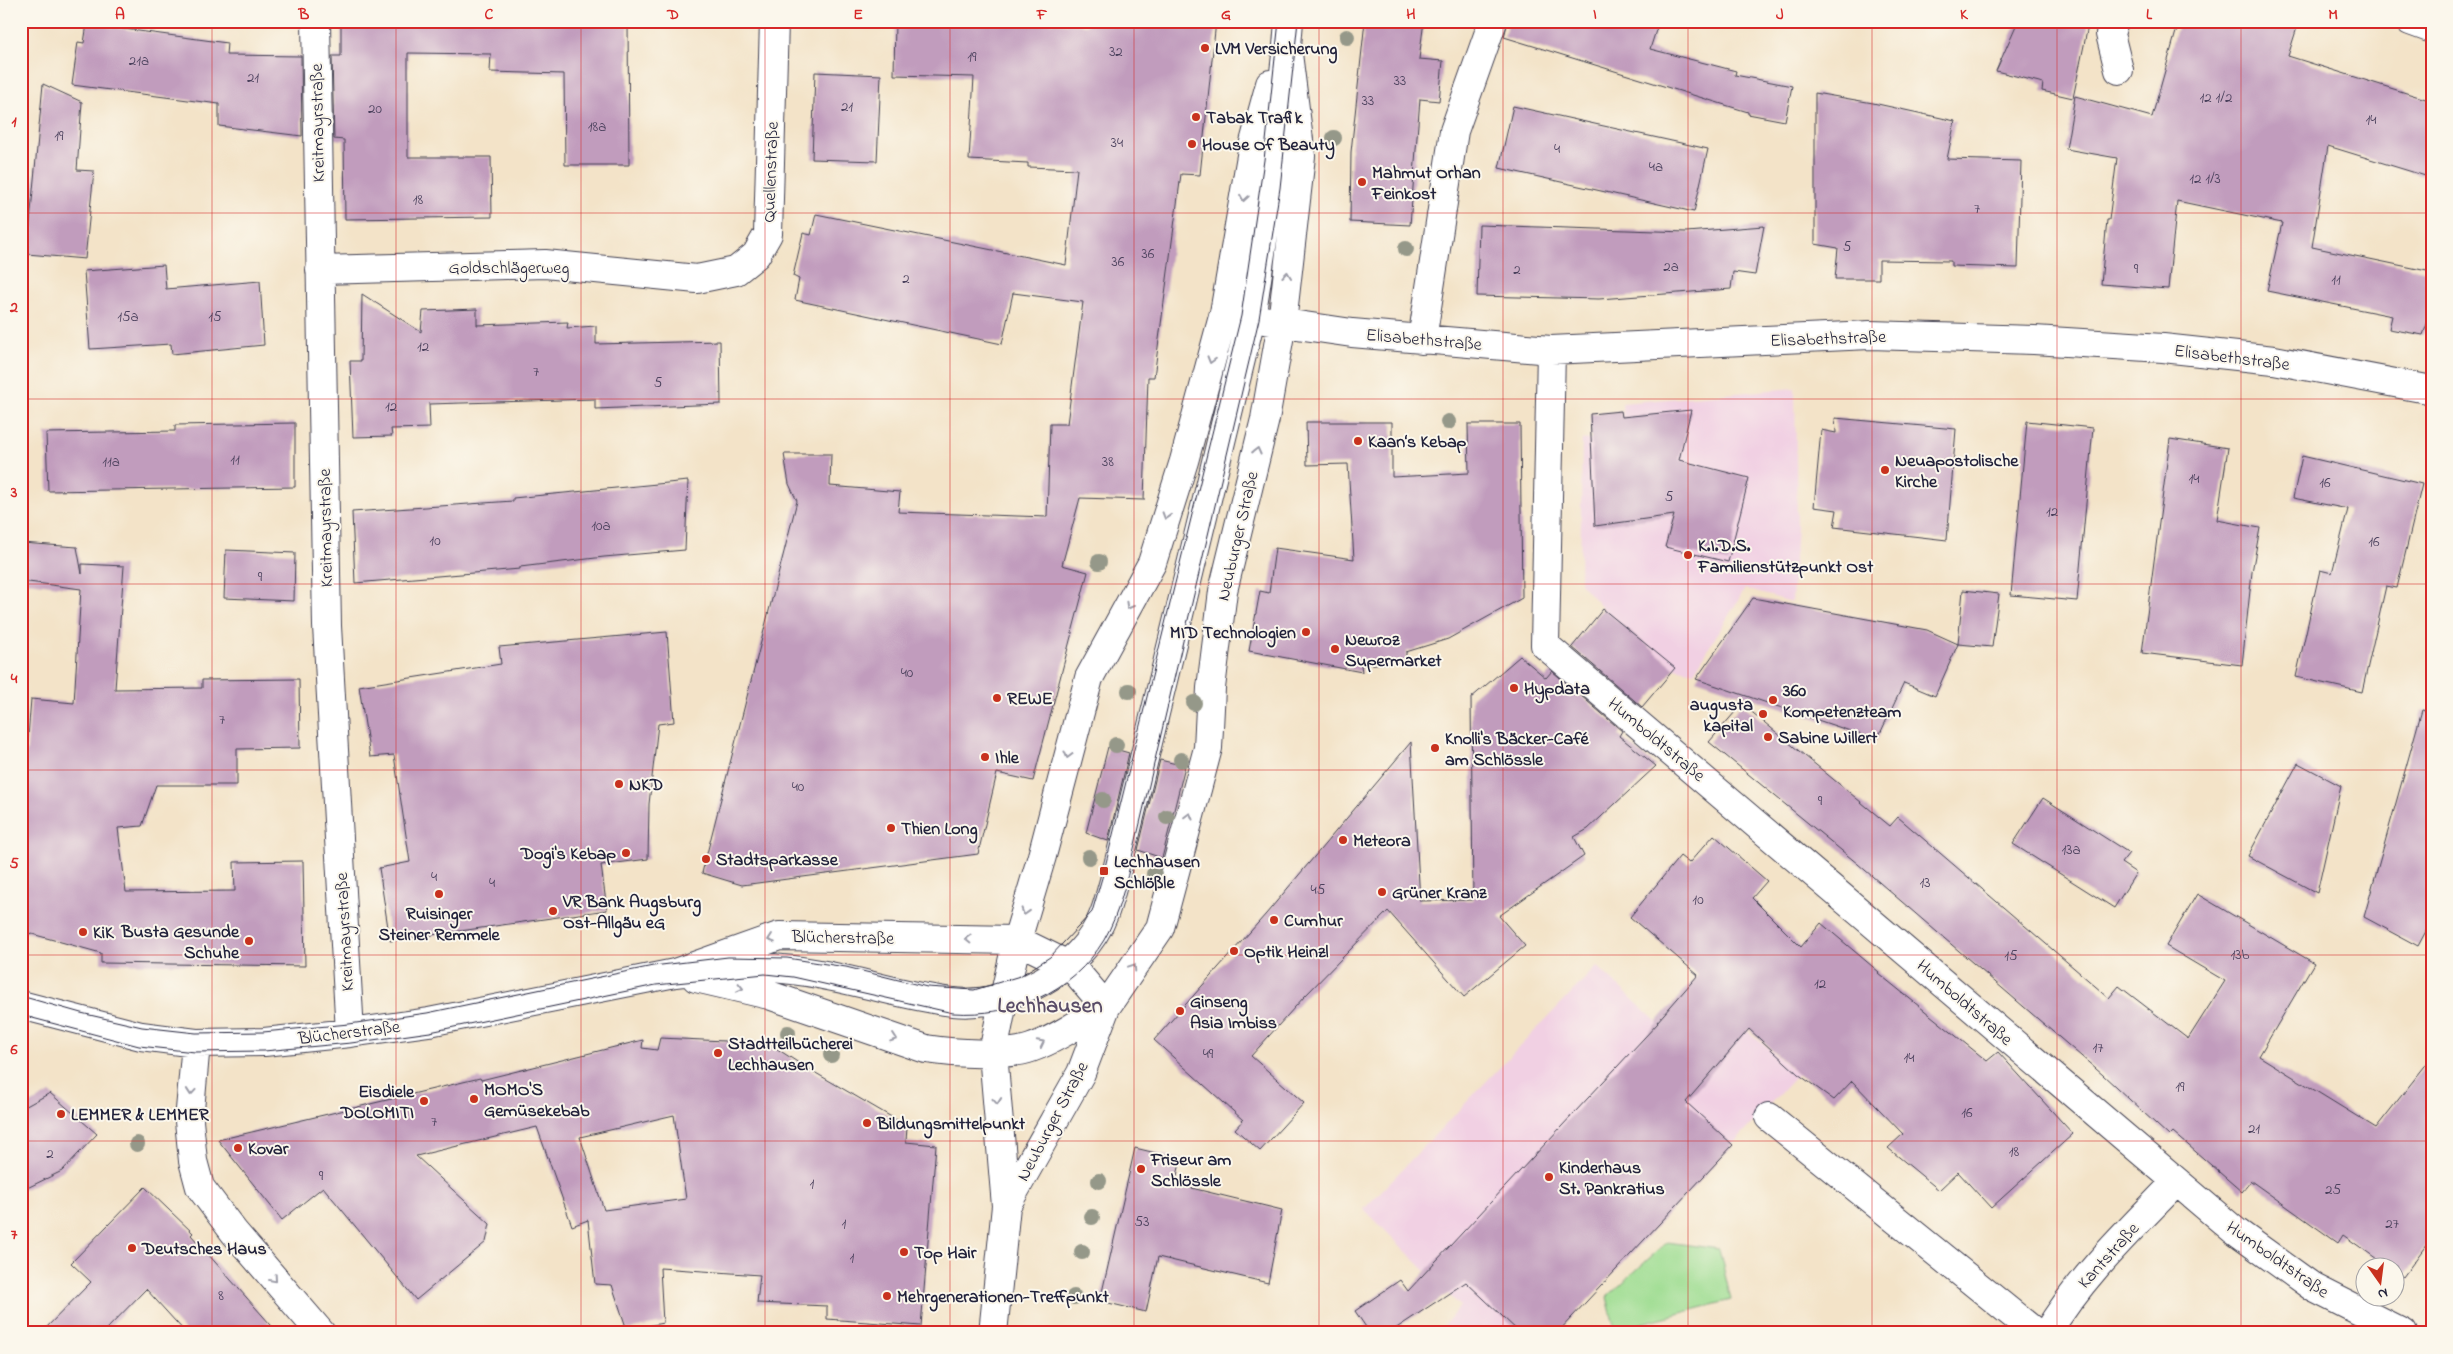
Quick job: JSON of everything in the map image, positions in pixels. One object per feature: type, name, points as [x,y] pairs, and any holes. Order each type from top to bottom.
[{"type":"street","name":"Kreitmayrstraße","points":[[316,21],[327,626],[350,1034]]},
{"type":"street","name":"Quellenstraße","points":[[697,278],[736,271],[756,255],[768,234],[774,21]]},
{"type":"street","points":[[1422,340],[1454,131],[1493,21]]},
{"type":"street","points":[[2114,21],[2110,34],[2118,70]]},
{"type":"street","points":[[2410,21],[2432,29]]},
{"type":"street","points":[[675,973],[729,966],[792,970],[955,1002],[1004,996],[1035,986],[1066,964],[1087,943],[1104,915],[1148,747],[1251,318],[1271,188],[1288,34]]},
{"type":"street","name":"Neuburger Straße","points":[[992,1333],[1006,1206],[993,1053],[1004,996],[1017,940],[1042,856],[1089,678],[1152,563],[1184,461],[1224,313],[1252,150],[1273,76],[1288,34]]},
{"type":"street","name":"Neuburger Straße","points":[[1006,1206],[1081,1073],[1106,1007],[1160,928],[1208,748],[1211,688],[1223,591],[1265,419],[1282,323],[1301,156],[1288,34]]},
{"type":"street","name":"Goldschlägerweg","points":[[320,270],[545,264],[697,278]]},
{"type":"street","name":"Elisabethstraße","points":[[1224,313],[1282,323],[1422,340],[1551,350],[1870,335],[2034,340],[2163,348],[2274,360],[2432,390]]},
{"type":"street","name":"Humboldtstraße","points":[[1551,350],[1545,645],[2235,1231],[2314,1288],[2403,1333]]},
{"type":"street","name":"Blücherstraße","points":[[21,1006],[141,1036],[196,1043],[264,1042],[350,1034],[429,1022],[675,973],[778,936],[1017,940]]},
{"type":"street","points":[[1017,940],[1066,964],[1077,973],[1106,1007]]},
{"type":"street","name":"Blücherstraße","points":[[675,973],[769,995],[926,1049],[944,1052],[993,1053]]},
{"type":"street","name":"Neuburger Straße","points":[[993,1053],[1030,1049],[1106,1007]]},
{"type":"street","points":[[196,1043],[189,1121],[193,1161],[200,1187],[234,1232],[321,1333]]},
{"type":"street","points":[[1769,1117],[2036,1333]]},
{"type":"street","name":"Kantstraße","points":[[2047,1333],[2062,1308],[2089,1273],[2176,1182]]},
{"type":"shaded area","name":"K.I.D.S. Familienstützpunkt Ost","points":[[1795,388],[1797,527],[1792,602],[1745,589],[1694,672],[1675,668],[1603,609],[1580,583],[1582,440],[1624,436],[1622,403]]},
{"type":"shaded area","name":"Kinderhaus St. Pankratius","points":[[1597,966],[1657,1022],[1691,983],[1798,1074],[1557,1333],[1438,1333],[1460,1306],[1364,1209]]},
{"type":"green space","points":[[1667,1242],[1719,1249],[1731,1300],[1615,1330],[1607,1297]]},
{"type":"building","points":[[341,21],[628,21],[629,165],[565,165],[564,74],[490,72],[491,54],[408,53],[408,157],[491,157],[492,217],[345,219],[344,140],[334,139],[332,56],[341,56]]},
{"type":"building","points":[[895,21],[1021,21],[1088,25],[1088,21],[1216,21],[1200,175],[1181,174],[1154,377],[1148,377],[1144,500],[1080,498],[1062,565],[1088,572],[1033,781],[997,773],[978,854],[742,885],[702,873],[797,501],[789,484],[784,454],[831,454],[830,486],[900,492],[898,512],[1047,517],[1050,424],[1067,424],[1083,302],[1013,293],[1002,344],[795,300],[799,279],[793,276],[803,233],[811,235],[816,214],[1066,265],[1077,169],[1028,167],[1028,163],[969,160],[974,77],[894,75]]},
{"type":"building","points":[[1365,21],[1424,21],[1419,59],[1443,61],[1439,101],[1420,99],[1410,225],[1350,222],[1351,152]]},
{"type":"building","points":[[1508,21],[1659,21],[1650,49],[1736,71],[1735,75],[1792,86],[1785,121],[1748,114],[1748,112],[1504,37]]},
{"type":"building","points":[[2018,21],[2089,21],[2073,98],[2042,91],[2043,83],[1996,71]]},
{"type":"building","points":[[2179,21],[2299,21],[2288,56],[2432,101],[2432,178],[2328,146],[2312,247],[2432,272],[2432,310],[2423,335],[2389,329],[2392,316],[2267,291],[2282,223],[2177,201],[2168,289],[2101,284],[2107,220],[2109,220],[2117,158],[2066,149],[2075,96],[2152,117]]},
{"type":"building","points":[[87,24],[227,43],[226,55],[301,56],[302,136],[219,126],[219,104],[72,85],[78,42],[84,43]]},
{"type":"building","points":[[815,72],[881,75],[877,161],[812,159]]},
{"type":"building","points":[[43,84],[82,102],[77,170],[94,171],[85,259],[27,254]]},
{"type":"building","points":[[1815,93],[1873,103],[1955,121],[1947,159],[2021,161],[2018,268],[1951,266],[1951,261],[1879,260],[1879,279],[1835,279],[1838,248],[1815,244]]},
{"type":"building","points":[[1513,106],[1708,149],[1694,212],[1499,168]]},
{"type":"building","points":[[1479,225],[1686,232],[1764,226],[1755,275],[1733,272],[1731,289],[1599,299],[1477,296]]},
{"type":"building","points":[[164,265],[166,289],[260,281],[264,345],[172,354],[171,344],[90,349],[84,271]]},
{"type":"building","points":[[362,294],[421,332],[423,311],[477,309],[477,325],[568,322],[567,328],[596,326],[596,344],[720,341],[721,404],[595,409],[595,399],[429,404],[430,428],[391,429],[392,436],[353,437],[350,361],[361,361]]},
{"type":"building","points":[[1691,410],[1679,460],[1749,478],[1728,562],[1665,547],[1674,515],[1595,526],[1590,414],[1621,411],[1622,417]]},
{"type":"building","name":"Neuapostolische Kirche","points":[[1835,418],[1956,429],[1947,540],[1834,527],[1837,510],[1814,507],[1821,430],[1836,433]]},
{"type":"building","points":[[2027,421],[2093,428],[2077,601],[2011,595]]},
{"type":"building","points":[[1306,422],[1392,422],[1392,477],[1469,473],[1468,424],[1520,424],[1522,598],[1448,639],[1406,652],[1406,662],[1361,665],[1362,672],[1249,651],[1260,591],[1269,593],[1275,548],[1354,559],[1348,464],[1307,465]]},
{"type":"building","points":[[295,423],[295,487],[48,491],[46,433],[175,431],[175,425]]},
{"type":"building","points":[[2170,439],[2228,448],[2217,520],[2260,528],[2252,572],[2242,665],[2142,653]]},
{"type":"building","points":[[2302,456],[2422,484],[2397,588],[2386,586],[2362,692],[2296,677],[2320,570],[2332,573],[2348,509],[2293,498]]},
{"type":"building","points":[[688,481],[685,550],[604,557],[520,567],[520,569],[355,583],[352,512],[513,501],[513,498]]},
{"type":"building","points":[[21,543],[77,547],[82,574],[82,564],[124,566],[115,689],[202,688],[202,680],[299,679],[300,748],[237,749],[237,785],[156,785],[142,826],[118,828],[126,892],[235,891],[234,862],[303,861],[305,966],[101,963],[101,953],[21,931],[21,779],[27,749],[31,699],[74,703],[81,589],[21,581]]},
{"type":"building","points":[[226,550],[295,553],[294,601],[224,598]]},
{"type":"building","points":[[1963,590],[1999,594],[1992,647],[1958,644]]},
{"type":"building","points":[[1753,598],[1927,630],[1958,644],[1935,696],[1904,683],[1877,740],[1696,679]]},
{"type":"building","points":[[1603,609],[1675,668],[1642,707],[1572,647]]},
{"type":"building","points":[[667,632],[674,722],[658,724],[649,804],[648,859],[601,865],[607,910],[390,941],[379,868],[410,862],[394,755],[370,757],[359,686],[501,664],[499,647]]},
{"type":"building","points":[[1520,656],[1546,678],[1552,671],[1622,731],[1619,736],[1656,766],[1588,829],[1574,837],[1584,856],[1499,916],[1525,946],[1464,997],[1388,911],[1304,997],[1251,1056],[1304,1103],[1260,1151],[1235,1129],[1243,1120],[1154,1040],[1266,914],[1411,742],[1420,901],[1473,900],[1471,698]]},
{"type":"building","points":[[1742,704],[1890,826],[1898,817],[2109,998],[2119,986],[2188,1039],[2225,981],[2166,946],[2197,894],[2314,963],[2259,1056],[2376,1128],[2432,1057],[2432,1237],[2406,1273],[2406,1256],[2373,1256],[2343,1235],[2338,1243],[2251,1181],[2242,1192],[2173,1132],[2169,1136],[2103,1075],[1858,864],[1709,742]]},
{"type":"building","points":[[2422,710],[2432,712],[2432,920],[2418,946],[2364,917]]},
{"type":"building","points":[[1108,747],[1129,753],[1108,841],[1086,833]]},
{"type":"building","points":[[1160,760],[1185,766],[1162,858],[1138,850]]},
{"type":"building","points":[[2298,763],[2341,786],[2317,893],[2248,856]]},
{"type":"building","points":[[2043,798],[2129,853],[2121,863],[2136,873],[2114,908],[2013,844]]},
{"type":"building","points":[[1714,835],[1767,881],[1752,898],[1801,947],[1821,923],[1878,973],[1987,1061],[1998,1052],[2073,1134],[1991,1208],[1958,1172],[1939,1190],[1888,1148],[1903,1134],[1852,1081],[1834,1100],[1798,1074],[1749,1029],[1686,1102],[1733,1145],[1557,1333],[1520,1333],[1466,1282],[1389,1333],[1370,1333],[1355,1311],[1400,1280],[1408,1291],[1658,1023],[1698,975],[1630,917],[1680,856],[1689,863]]},
{"type":"building","points":[[660,1038],[768,1043],[907,1126],[906,1142],[936,1145],[921,1326],[827,1319],[827,1306],[757,1303],[760,1275],[660,1268],[663,1323],[627,1330],[612,1285],[595,1284],[588,1220],[572,1226],[537,1127],[416,1156],[490,1224],[486,1242],[416,1300],[323,1187],[282,1220],[218,1140],[480,1078],[481,1080],[643,1040],[642,1048],[657,1050]],"holes":[[[674,1115],[686,1199],[604,1210],[580,1137]]]},
{"type":"building","points":[[50,1093],[97,1134],[62,1171],[21,1191],[21,1109]]},
{"type":"building","points":[[1135,1148],[1181,1159],[1175,1184],[1282,1210],[1268,1283],[1158,1257],[1146,1312],[1100,1301]]},
{"type":"building","points":[[145,1187],[193,1233],[191,1235],[278,1333],[186,1333],[146,1289],[103,1333],[41,1333],[91,1282],[71,1263]]},
{"type":"tram line","points":[[21,996],[81,1013],[142,1027],[196,1033],[263,1032],[349,1024],[427,1013],[653,966],[728,957],[787,958],[846,967],[927,987],[974,990],[1020,976],[1050,957],[1092,912],[1104,871],[1241,316],[1264,160],[1279,21]]},
{"type":"tram line","points":[[21,1015],[139,1046],[195,1052],[264,1051],[351,1043],[430,1032],[656,985],[765,974],[793,977],[953,1013],[997,1011],[1019,1006],[1039,998],[1075,974],[1091,959],[1104,940],[1114,920],[1125,887],[1259,319],[1280,188],[1298,21]]},
{"type":"place","name":"LVM Versicherung","points":[[1205,48]]},
{"type":"place","name":"Tabak Trafik","points":[[1196,117]]},
{"type":"place","name":"House Of Beauty","points":[[1192,144]]},
{"type":"place","name":"Mahmut Orhan Feinkost","points":[[1362,182]]},
{"type":"place","name":"Kaan‘s Kebap","points":[[1358,441]]},
{"type":"place","name":"Neuapostolische Kirche","points":[[1885,470]]},
{"type":"place","name":"K.I.D.S. Familienstützpunkt Ost","points":[[1688,555]]},
{"type":"place","name":"MID Technologien","points":[[1306,632]]},
{"type":"place","name":"Newroz Supermarket","points":[[1335,649]]},
{"type":"place","name":"Hypdata","points":[[1514,688]]},
{"type":"place","name":"REWE","points":[[997,698]]},
{"type":"place","name":"360 Kompetenzteam","points":[[1773,700]]},
{"type":"place","name":"augusta kapital","points":[[1763,714]]},
{"type":"place","name":"Sabine Willert","points":[[1768,737]]},
{"type":"place","name":"Knolli's Bäcker-Café am Schlössle","points":[[1435,748]]},
{"type":"place","name":"Ihle","points":[[985,757]]},
{"type":"place","name":"NKD","points":[[619,784]]},
{"type":"place","name":"Thien Long","points":[[891,828]]},
{"type":"place","name":"Meteora","points":[[1343,840]]},
{"type":"place","name":"Dogi's Kebap","points":[[626,853]]},
{"type":"place","name":"Stadtsparkasse","points":[[706,859]]},
{"type":"place","name":"Lechhausen Schlößle","points":[[1104,871]]},
{"type":"place","name":"Grüner Kranz","points":[[1382,892]]},
{"type":"place","name":"Ruisinger Steiner Remmele","points":[[439,894]]},
{"type":"place","name":"VR Bank Augsburg Ost-Allgäu eG","points":[[553,911]]},
{"type":"place","name":"Cumhur","points":[[1274,920]]},
{"type":"place","name":"KiK","points":[[83,932]]},
{"type":"place","name":"Busta Gesunde Schuhe","points":[[249,941]]},
{"type":"place","name":"Optik Heinzl","points":[[1234,951]]},
{"type":"place","name":"Ginseng Asia Imbiss","points":[[1180,1011]]},
{"type":"place","name":"Stadtteilbücherei Lechhausen","points":[[718,1053]]},
{"type":"place","name":"MOMO'S Gemüsekebab","points":[[474,1099]]},
{"type":"place","name":"Eisdiele DOLOMITI","points":[[424,1101]]},
{"type":"place","name":"LEMMER & LEMMER","points":[[61,1114]]},
{"type":"place","name":"Bildungsmittelpunkt","points":[[867,1123]]},
{"type":"place","name":"Kovar","points":[[238,1148]]},
{"type":"place","name":"Friseur am Schlössle","points":[[1141,1169]]},
{"type":"place","name":"Kinderhaus St. Pankratius","points":[[1549,1177]]},
{"type":"place","name":"Deutsches Haus","points":[[132,1248]]},
{"type":"place","name":"Top Hair","points":[[904,1252]]},
{"type":"place","name":"Mehrgenerationen-Treffpunkt","points":[[887,1296]]},
{"type":"district","name":"Lechhausen","points":[[1050,1004]]}]
